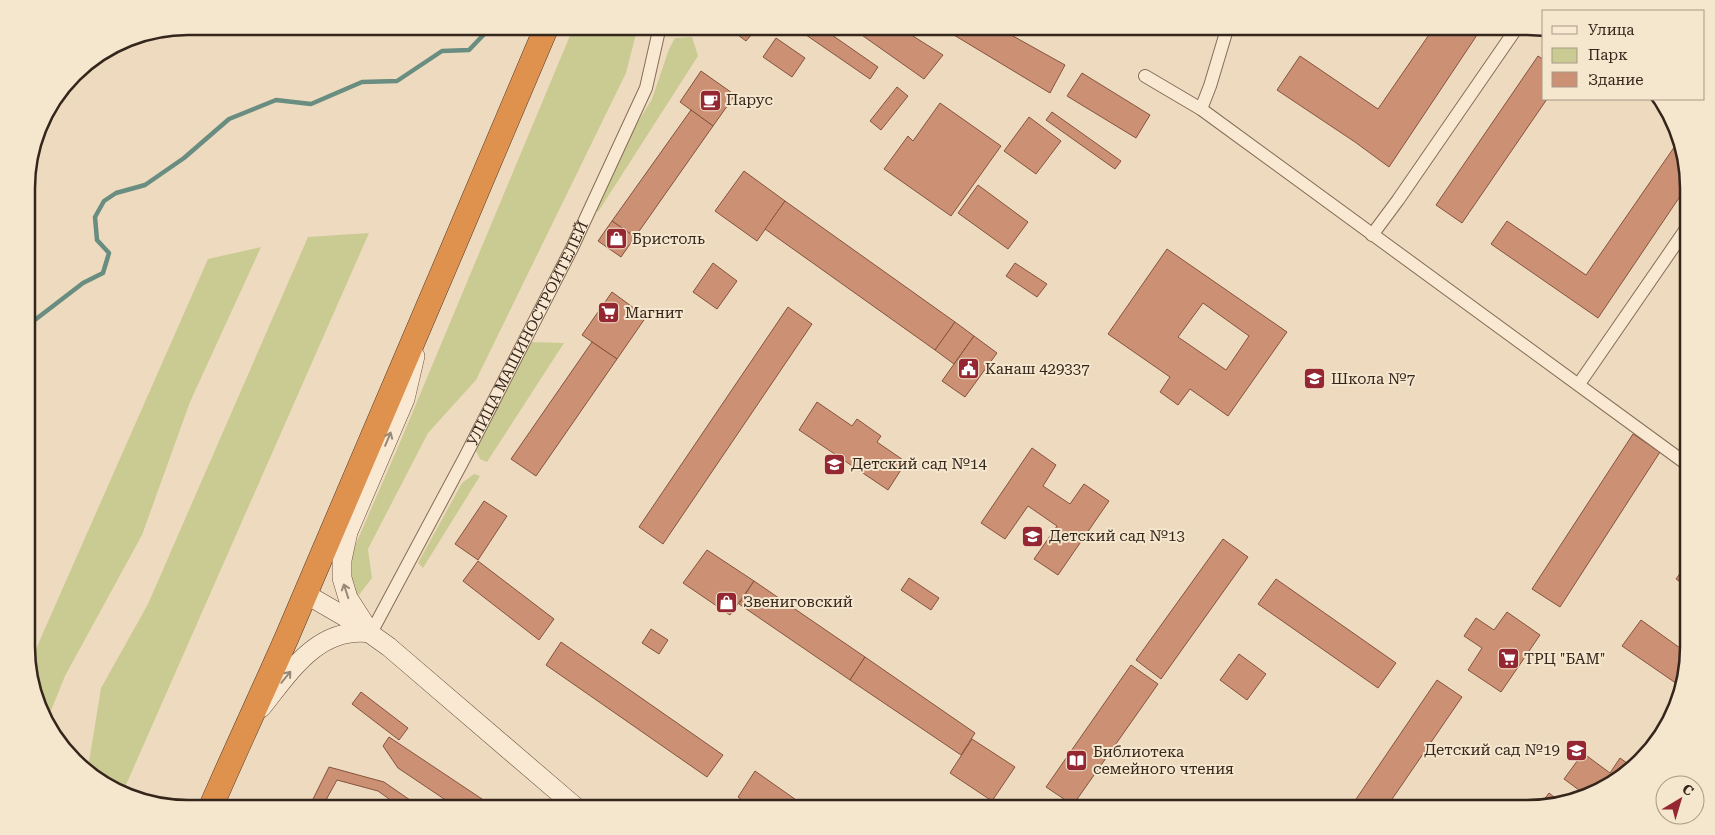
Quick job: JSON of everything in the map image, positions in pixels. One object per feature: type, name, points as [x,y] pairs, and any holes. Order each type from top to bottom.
[{"type":"highway","points":[[214,800],[424,318],[543,35]]},
{"type":"main road","points":[[371,633],[348,598],[342,578],[342,560],[348,532],[405,399],[424,318]]},
{"type":"main road","points":[[304,593],[371,633],[567,800]]},
{"type":"main road","points":[[245,729],[305,655],[320,644],[336,636],[348,633],[371,633]]},
{"type":"street","name":"УЛИЦА МАШИНОСТРОИТЕЛЕЙ","points":[[371,633],[465,457],[572,248],[646,88],[658,35]]},
{"type":"street","points":[[1201,109],[1225,35]]},
{"type":"street","points":[[1372,235],[1512,35]]},
{"type":"street","points":[[1145,76],[1201,109],[1680,459]]},
{"type":"street","points":[[1579,384],[1680,238]]},
{"type":"green space","points":[[570,35],[636,35],[626,73],[476,380],[428,433],[368,549],[372,578],[359,595],[354,592],[348,562]]},
{"type":"green space","points":[[692,37],[698,56],[598,212],[595,207],[629,136],[652,99],[669,49],[675,38]]},
{"type":"green space","points":[[369,233],[125,786],[103,774],[89,763],[101,688],[148,604],[308,237]]},
{"type":"green space","points":[[261,247],[190,402],[142,535],[65,676],[50,713],[40,687],[35,651],[208,259]]},
{"type":"green space","points":[[529,342],[564,343],[487,462],[480,459],[476,451]]},
{"type":"green space","points":[[474,474],[480,476],[423,568],[418,563],[462,483]]},
{"type":"building","points":[[738,35],[751,35],[746,41]]},
{"type":"building","points":[[806,35],[832,35],[878,67],[870,79]]},
{"type":"building","points":[[862,35],[911,35],[943,55],[924,79]]},
{"type":"building","points":[[954,35],[1011,35],[1065,65],[1050,93]]},
{"type":"building","points":[[1429,35],[1477,35],[1389,167],[1277,90],[1300,56],[1378,109]]},
{"type":"building","points":[[776,38],[805,58],[792,77],[763,57]]},
{"type":"building","points":[[1538,56],[1542,59],[1542,100],[1546,100],[1462,223],[1436,205]]},
{"type":"building","points":[[701,71],[735,95],[713,126],[680,102]]},
{"type":"building","points":[[1082,73],[1150,115],[1136,138],[1067,96]]},
{"type":"building","points":[[897,87],[908,96],[881,130],[870,121]]},
{"type":"building","points":[[940,103],[1001,146],[951,216],[884,169],[908,136],[913,141]]},
{"type":"building","points":[[691,110],[713,126],[635,237],[612,221]]},
{"type":"building","points":[[1052,112],[1121,161],[1115,169],[1046,120]]},
{"type":"building","points":[[1029,117],[1061,141],[1036,174],[1004,151]]},
{"type":"building","points":[[1675,147],[1679,168],[1680,196],[1598,318],[1491,244],[1507,221],[1586,275]]},
{"type":"building","points":[[744,171],[785,201],[757,241],[715,211]]},
{"type":"building","points":[[978,185],[1028,222],[1008,249],[958,213]]},
{"type":"building","points":[[785,201],[955,322],[935,350],[765,229]]},
{"type":"building","name":"Бристоль","points":[[612,221],[635,237],[621,257],[598,241]]},
{"type":"building","points":[[1167,249],[1287,332],[1228,416],[1190,389],[1178,405],[1160,392],[1170,377],[1108,334]],"holes":[[[1203,303],[1249,336],[1226,370],[1178,337]]]},
{"type":"building","points":[[713,263],[737,281],[717,309],[693,292]]},
{"type":"building","points":[[1015,263],[1047,284],[1037,297],[1006,276]]},
{"type":"building","points":[[612,292],[646,317],[617,359],[582,335]]},
{"type":"building","points":[[788,307],[812,324],[663,544],[639,527]]},
{"type":"building","points":[[955,322],[974,336],[954,364],[935,350]]},
{"type":"building","points":[[974,336],[997,353],[965,397],[942,381]]},
{"type":"building","points":[[592,342],[617,359],[536,476],[511,459]]},
{"type":"building","points":[[817,402],[852,426],[857,419],[881,436],[877,442],[906,462],[888,490],[799,430]]},
{"type":"building","points":[[1633,434],[1660,452],[1560,607],[1532,589]]},
{"type":"building","points":[[1032,448],[1056,465],[1043,486],[1070,504],[1084,484],[1109,501],[1058,575],[1034,559],[1057,526],[1028,506],[1005,539],[981,523]]},
{"type":"building","points":[[484,501],[507,516],[478,560],[455,544]]},
{"type":"building","points":[[1223,539],[1248,557],[1161,679],[1136,660]]},
{"type":"building","points":[[707,550],[754,581],[730,615],[683,583]]},
{"type":"building","points":[[478,561],[554,619],[539,640],[463,581]]},
{"type":"building","points":[[1680,573],[1680,582],[1676,579]]},
{"type":"building","points":[[909,578],[939,598],[931,610],[901,590]]},
{"type":"building","points":[[1276,579],[1396,663],[1378,688],[1258,604]]},
{"type":"building","points":[[754,581],[865,657],[850,680],[739,604]]},
{"type":"building","points":[[1507,612],[1540,635],[1501,692],[1468,670],[1482,648],[1464,636],[1476,618],[1494,630]]},
{"type":"building","points":[[1641,620],[1680,648],[1676,683],[1622,646]]},
{"type":"building","points":[[651,629],[668,640],[659,654],[642,643]]},
{"type":"building","points":[[561,642],[723,755],[707,777],[546,665]]},
{"type":"building","points":[[1239,654],[1266,674],[1247,700],[1220,680]]},
{"type":"building","points":[[865,657],[975,733],[961,755],[850,680]]},
{"type":"building","points":[[1131,665],[1158,684],[1077,800],[1066,800],[1046,787]]},
{"type":"building","points":[[1437,680],[1462,697],[1391,800],[1355,800]]},
{"type":"building","points":[[361,692],[408,728],[399,740],[352,704]]},
{"type":"building","points":[[389,737],[484,800],[446,800],[398,768],[383,746]]},
{"type":"building","points":[[972,739],[1015,767],[993,800],[950,773]]},
{"type":"building","points":[[1583,753],[1610,773],[1620,758],[1627,763],[1595,784],[1580,790],[1564,779]]},
{"type":"building","points":[[329,767],[384,782],[410,800],[390,800],[378,791],[337,780],[326,800],[312,800]]},
{"type":"building","points":[[755,771],[796,800],[742,800],[738,797]]},
{"type":"building","points":[[1549,793],[1554,797],[1545,799]]},
{"type":"waterway","points":[[35,320],[83,283],[103,273],[109,253],[97,240],[95,217],[104,201],[116,193],[145,185],[184,158],[229,119],[276,100],[311,104],[362,82],[397,81],[442,51],[469,50],[483,35]]},
{"type":"place","name":"Парус","points":[[710,100]]},
{"type":"place","name":"Бристоль","points":[[616,239]]},
{"type":"place","name":"Магнит","points":[[609,313]]},
{"type":"place","name":"Канаш 429337","points":[[969,369]]},
{"type":"place","name":"Школа №7","points":[[1315,379]]},
{"type":"place","name":"Детский сад №14","points":[[835,464]]},
{"type":"place","name":"Детский сад №13","points":[[1033,536]]},
{"type":"place","name":"Звениговский","points":[[727,602]]},
{"type":"place","name":"ТРЦ \"БАМ\"","points":[[1508,659]]},
{"type":"place","name":"Детский сад №19","points":[[1576,750]]},
{"type":"place","name":"Библиотека семейного чтения","points":[[1077,761]]}]
